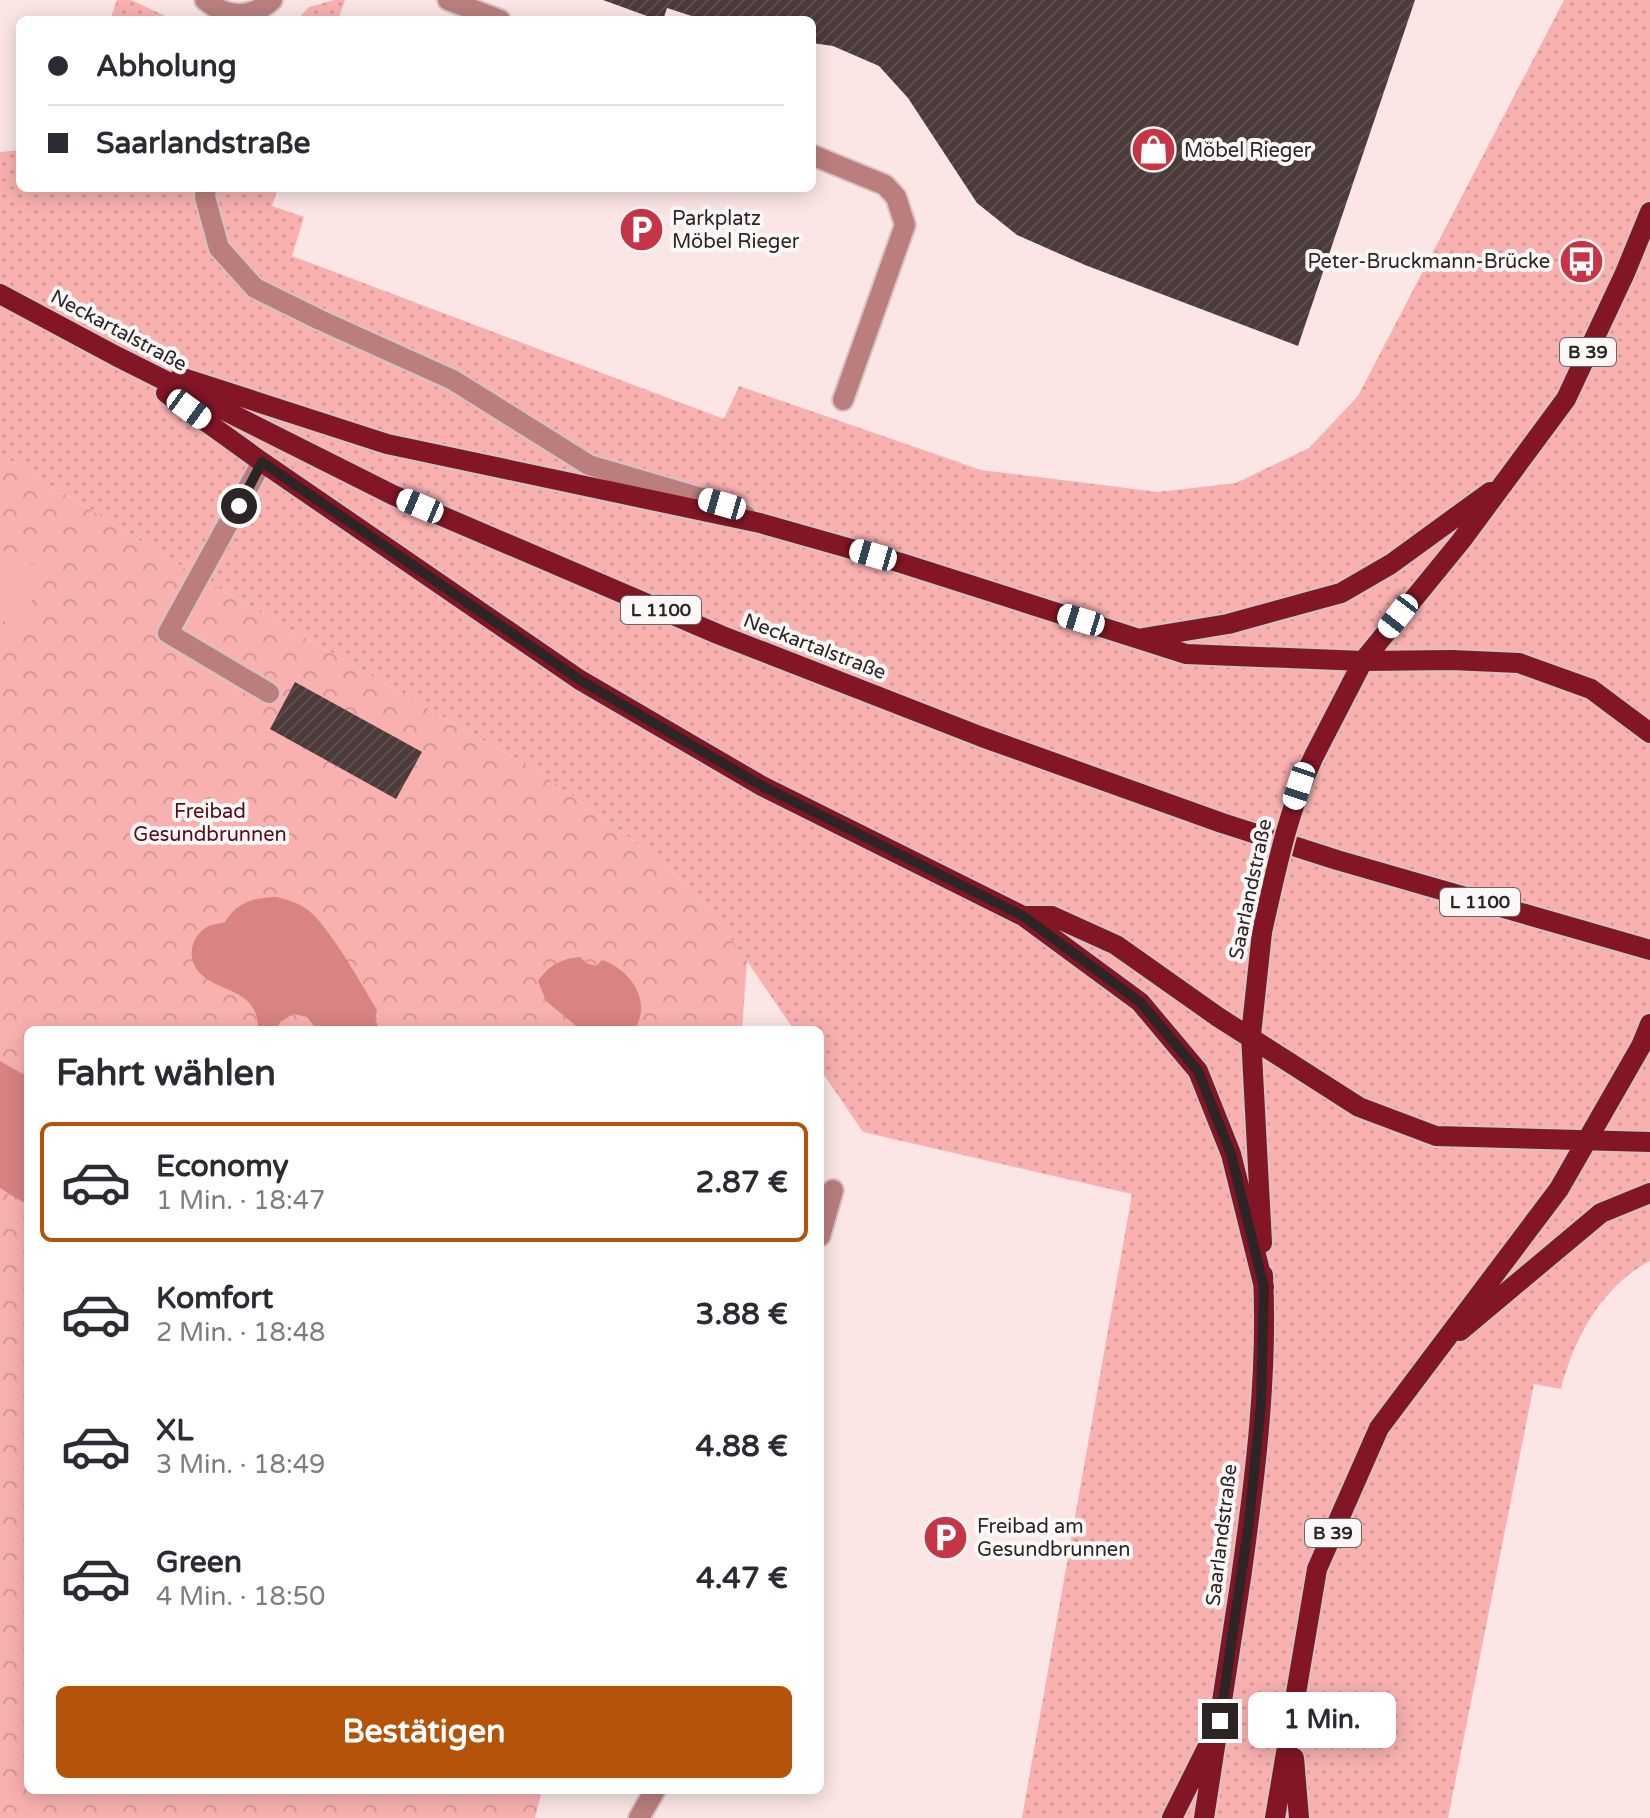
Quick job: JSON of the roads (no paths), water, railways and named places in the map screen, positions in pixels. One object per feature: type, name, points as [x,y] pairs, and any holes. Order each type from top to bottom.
[{"type":"main road","name":"Saarlandstraße","points":[[1204,1818],[1249,1522],[1261,1404],[1264,1287],[1251,1035],[1262,932],[1287,824],[1299,786],[1363,661],[1461,541],[1566,399],[1650,212]]},
{"type":"main road","name":"Neckartalstraße","points":[[0,294],[393,495],[720,635],[967,731],[1222,823],[1337,860],[1650,950]]},
{"type":"main road","points":[[116,356],[387,444],[760,523],[901,563],[1186,654],[1519,663],[1591,689],[1650,733]]},
{"type":"main road","points":[[116,356],[262,462],[580,680],[762,786],[1023,916],[1140,1002],[1198,1071],[1231,1154],[1264,1287]]},
{"type":"main road","points":[[1141,638],[1228,624],[1341,593],[1391,564],[1506,480]]},
{"type":"main road","points":[[1023,916],[1052,916],[1116,945],[1218,1017],[1251,1035],[1359,1107],[1436,1136],[1650,1142]]},
{"type":"main road","name":"B 39","points":[[1275,1818],[1317,1569],[1379,1428],[1559,1189],[1641,1046],[1650,1024]]},
{"type":"main road","points":[[1432,1354],[1601,1213],[1650,1193]]},
{"type":"main road","points":[[1172,1818],[1220,1721]]},
{"type":"main road","points":[[1291,1732],[1299,1818]]},
{"type":"lane","points":[[205,0],[217,11],[240,15],[265,9]]},
{"type":"lane","points":[[448,0],[490,16]]},
{"type":"lane","points":[[816,157],[885,185],[896,197],[905,225],[843,400]]},
{"type":"lane","points":[[206,192],[219,248],[255,288],[453,380],[589,465],[722,504],[760,523]]},
{"type":"lane","points":[[262,462],[168,633],[269,693]]},
{"type":"lane","points":[[824,1222],[833,1190]]},
{"type":"lane","points":[[639,1818],[653,1794]]},
{"type":"place","name":"Möbel Rieger","points":[[1153,150]]},
{"type":"place","name":"Parkplatz Möbel Rieger","points":[[641,230]]},
{"type":"place","name":"Peter-Bruckmann-Brücke","points":[[1581,261]]},
{"type":"place","name":"Freibad am Gesundbrunnen","points":[[946,1537]]},
{"type":"park label","name":"Freibad Gesundbrunnen","points":[[210,822]]}]
